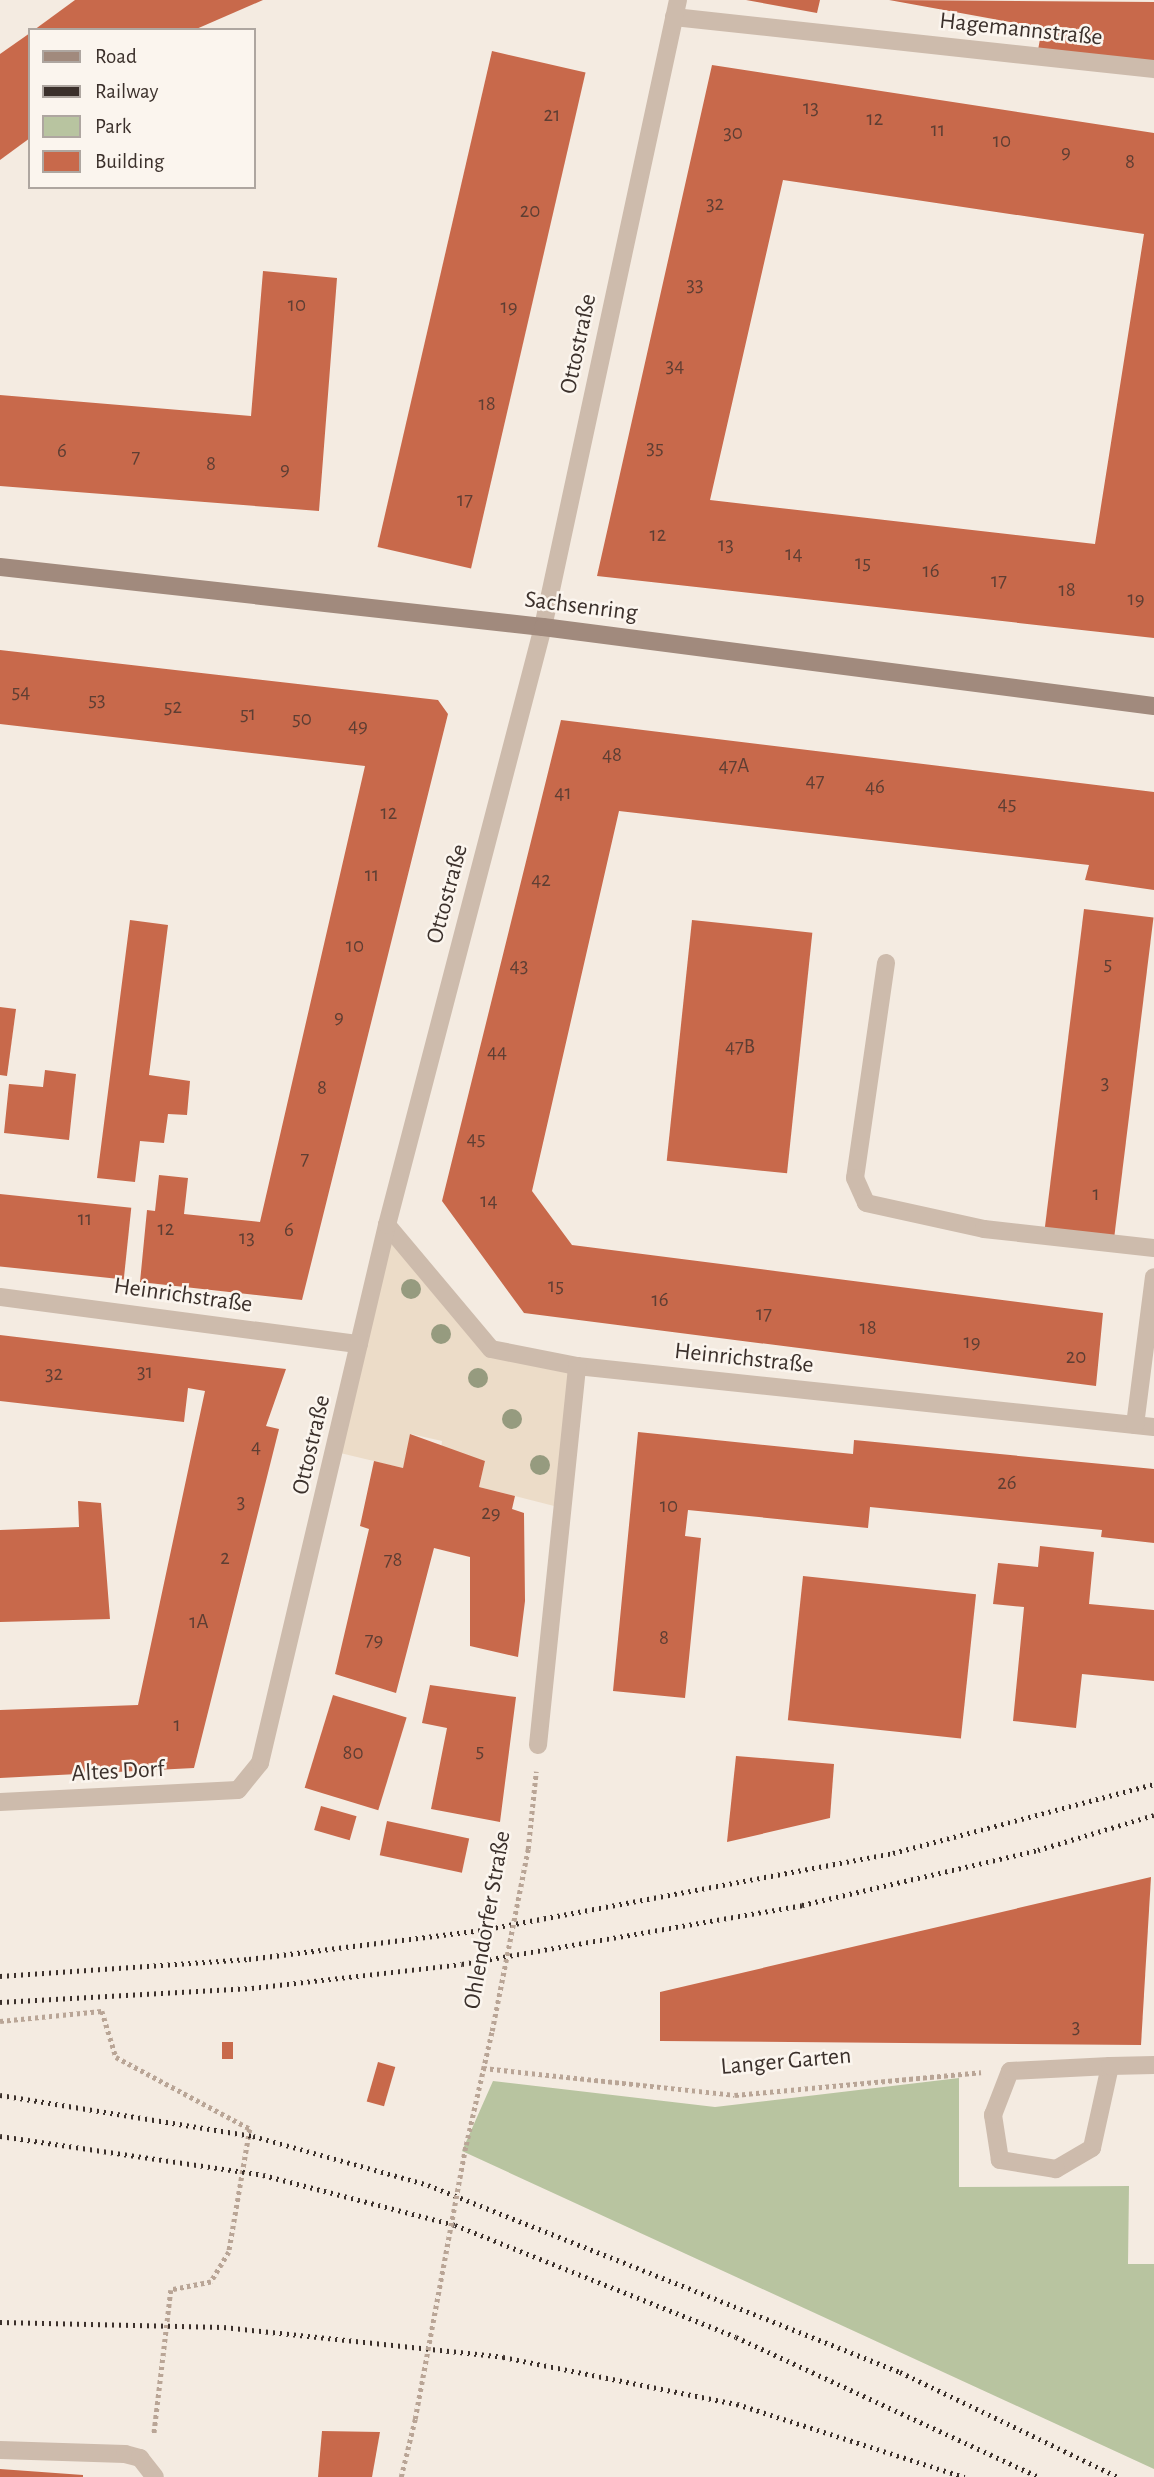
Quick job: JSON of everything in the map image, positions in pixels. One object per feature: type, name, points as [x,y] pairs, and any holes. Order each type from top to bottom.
[{"type":"street","name":"Hagemannstraße","points":[[676,9],[1154,69]]},
{"type":"street","name":"Ottostraße","points":[[238,1790],[260,1763],[387,1225],[543,627],[676,9]]},
{"type":"street","name":"Sachsenring","points":[[0,567],[543,627],[1154,706]]},
{"type":"street","points":[[886,963],[855,1178],[866,1203],[984,1229],[1154,1248]]},
{"type":"street","name":"Heinrichstraße","points":[[387,1225],[491,1349],[577,1366],[1154,1427]]},
{"type":"street","points":[[1135,1425],[1154,1277]]},
{"type":"street","name":"Heinrichstraße","points":[[0,1297],[359,1344]]},
{"type":"street","points":[[538,1745],[577,1366]]},
{"type":"street","name":"Altes Dorf","points":[[0,1802],[238,1790]]},
{"type":"street","points":[[1110,2066],[1092,2148],[1056,2169],[1000,2161],[993,2115],[1010,2071],[1110,2066],[1154,2065]]},
{"type":"street","points":[[0,2450],[125,2454],[153,2472]]},
{"type":"path","name":"Ohlendorfer Straße","points":[[401,2477],[528,1849],[538,1745]]},
{"type":"path","points":[[0,2021],[102,2011],[116,2057],[250,2129],[253,2136],[229,2252],[211,2281],[171,2290],[153,2472]]},
{"type":"path","name":"Langer Garten","points":[[483,2068],[735,2095],[1010,2071]]},
{"type":"green space","points":[[959,2078],[959,2187],[1129,2186],[1128,2264],[1154,2264],[1154,2469],[462,2151],[493,2081],[715,2107]]},
{"type":"shaded area","points":[[387,1225],[491,1349],[577,1366],[562,1508],[479,1487],[485,1461],[441,1449],[442,1441],[411,1434],[403,1468],[336,1452]]},
{"type":"building","points":[[75,0],[263,0],[199,28],[37,28]]},
{"type":"building","points":[[746,0],[820,0],[817,13]]},
{"type":"building","points":[[889,0],[1154,2],[1154,61],[1038,50],[1042,28]]},
{"type":"building","points":[[28,34],[28,139],[0,160],[0,54]]},
{"type":"building","points":[[492,51],[586,73],[471,569],[377,547]]},
{"type":"building","points":[[712,65],[1154,133],[1154,638],[597,576]],"holes":[[[783,180],[1144,234],[1095,544],[710,500]]]},
{"type":"building","points":[[263,271],[337,278],[319,511],[0,486],[0,395],[251,416]]},
{"type":"building","points":[[0,650],[438,700],[448,714],[302,1300],[140,1282],[147,1210],[155,1211],[159,1175],[188,1178],[184,1214],[260,1222],[365,766],[0,724]]},
{"type":"building","points":[[561,720],[1154,792],[1154,890],[1085,880],[1089,865],[619,811],[532,1191],[572,1245],[1103,1313],[1096,1386],[524,1313],[442,1201]]},
{"type":"building","points":[[1084,909],[1153,918],[1114,1243],[1044,1235]]},
{"type":"building","points":[[130,920],[168,925],[149,1075],[190,1081],[187,1115],[168,1114],[164,1143],[140,1141],[135,1182],[97,1178]]},
{"type":"building","points":[[692,920],[812,933],[787,1173],[667,1161]]},
{"type":"building","points":[[0,1007],[16,1009],[7,1076],[0,1075]]},
{"type":"building","points":[[45,1070],[76,1074],[69,1140],[4,1133],[9,1084],[43,1087]]},
{"type":"building","points":[[0,1194],[131,1208],[124,1279],[0,1266]]},
{"type":"building","points":[[0,1335],[286,1369],[266,1426],[279,1429],[194,1768],[0,1778],[0,1710],[138,1705],[205,1391],[188,1388],[184,1422],[0,1401]]},
{"type":"building","points":[[638,1432],[853,1454],[854,1440],[1154,1469],[1154,1543],[1101,1537],[1102,1530],[870,1507],[868,1528],[688,1510],[685,1536],[701,1538],[685,1698],[613,1691]]},
{"type":"building","points":[[410,1434],[485,1461],[479,1487],[515,1496],[512,1509],[524,1513],[525,1601],[518,1657],[470,1646],[470,1557],[434,1548],[396,1693],[335,1674],[369,1529],[360,1526],[374,1461],[403,1468]]},
{"type":"building","points":[[78,1501],[101,1503],[110,1619],[0,1622],[0,1530],[79,1527]]},
{"type":"building","points":[[1040,1546],[1094,1552],[1089,1604],[1154,1610],[1154,1681],[1082,1674],[1076,1728],[1013,1721],[1024,1607],[993,1604],[998,1563],[1038,1567]]},
{"type":"building","points":[[803,1576],[976,1594],[961,1738],[788,1720]]},
{"type":"building","points":[[430,1685],[516,1697],[500,1822],[431,1809],[447,1728],[422,1723]]},
{"type":"building","points":[[333,1695],[407,1718],[378,1810],[305,1788]]},
{"type":"building","points":[[736,1756],[834,1764],[830,1818],[727,1842]]},
{"type":"building","points":[[321,1806],[357,1816],[350,1840],[314,1830]]},
{"type":"building","points":[[387,1821],[469,1838],[462,1873],[380,1855]]},
{"type":"building","points":[[1151,1877],[1141,2045],[660,2041],[660,1992]]},
{"type":"building","points":[[222,2042],[233,2042],[233,2059],[222,2059]]},
{"type":"building","points":[[378,2062],[395,2067],[384,2106],[367,2101]]},
{"type":"building","points":[[322,2431],[380,2432],[372,2477],[318,2477]]},
{"type":"building","points":[[0,2469],[83,2475],[83,2477],[0,2477]]},
{"type":"railway","points":[[0,1976],[249,1959],[482,1930],[893,1853],[1154,1784]]},
{"type":"railway","points":[[0,2002],[252,1988],[462,1964],[802,1905],[1038,1850],[1154,1815]]},
{"type":"railway","points":[[0,2095],[253,2136],[428,2185],[900,2372],[1118,2477]]},
{"type":"railway","points":[[0,2136],[263,2175],[455,2225],[736,2337],[1039,2477]]},
{"type":"railway","points":[[0,2322],[224,2327],[503,2357],[737,2404],[965,2477]]}]
